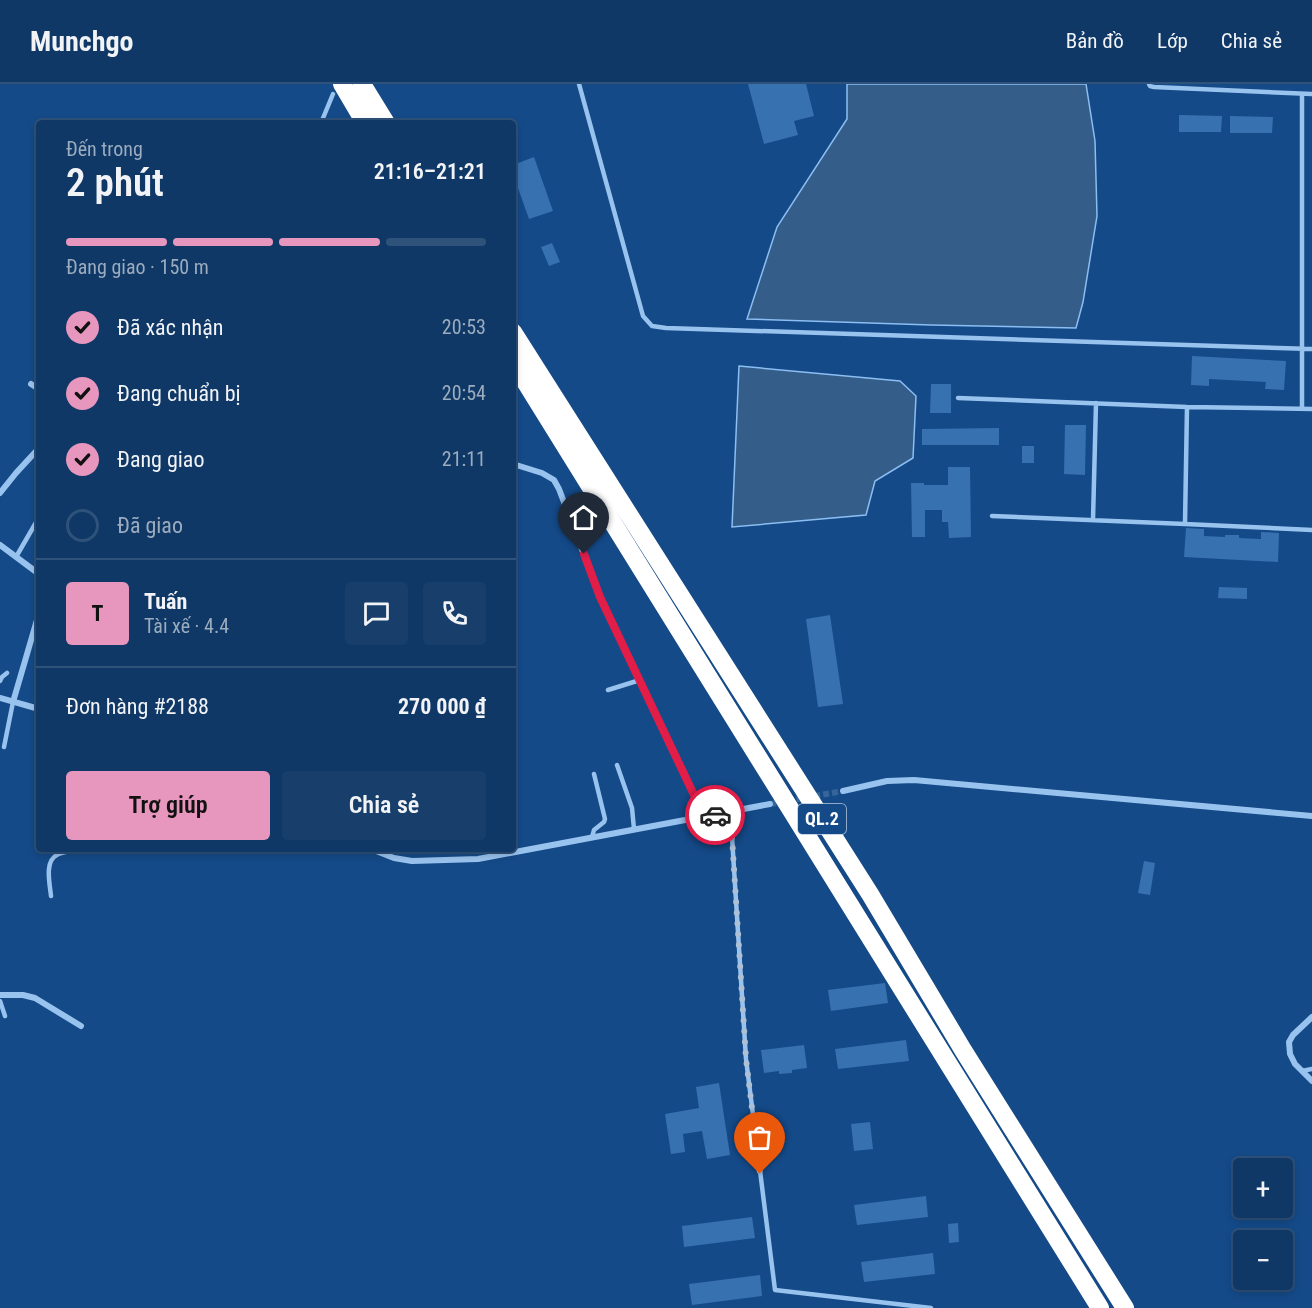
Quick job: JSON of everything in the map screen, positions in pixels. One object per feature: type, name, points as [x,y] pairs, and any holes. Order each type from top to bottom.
[{"type":"highway","points":[[362,84],[384,120]]},
{"type":"highway","points":[[338,89],[363,120]]},
{"type":"highway","name":"QL.2","points":[[516,337],[863,884],[963,1050],[1125,1308]]},
{"type":"highway","name":"QL.2","points":[[516,367],[1100,1308]]},
{"type":"street","points":[[31,384],[36,387]]},
{"type":"street","points":[[0,494],[36,451]]},
{"type":"street","points":[[516,465],[542,473],[554,480],[559,489],[600,597],[704,816]]},
{"type":"street","points":[[0,545],[36,572]]},
{"type":"street","points":[[13,702],[36,624]]},
{"type":"street","points":[[0,698],[36,708]]},
{"type":"street","points":[[843,790],[887,781],[914,780],[1312,816]]},
{"type":"street","points":[[516,852],[770,804]]},
{"type":"street","points":[[379,852],[412,861],[478,859],[514,852]]},
{"type":"street","points":[[0,995],[23,995],[35,998],[81,1026]]},
{"type":"street","points":[[1312,1017],[1293,1035],[1290,1042],[1292,1059],[1312,1081]]},
{"type":"lane","points":[[579,84],[643,316],[652,326],[678,329],[1312,349]]},
{"type":"lane","points":[[1149,84],[1154,87],[1312,94]]},
{"type":"lane","points":[[322,120],[338,89]]},
{"type":"lane","points":[[1302,94],[1302,408]]},
{"type":"lane","points":[[958,398],[1187,407],[1312,409]]},
{"type":"lane","points":[[1093,520],[1096,403]]},
{"type":"lane","points":[[1185,524],[1187,407]]},
{"type":"lane","points":[[992,516],[1312,530]]},
{"type":"lane","points":[[16,557],[36,522]]},
{"type":"lane","points":[[0,681],[7,673]]},
{"type":"lane","points":[[608,690],[640,680]]},
{"type":"lane","points":[[4,747],[13,702]]},
{"type":"lane","points":[[617,765],[632,808],[634,829]]},
{"type":"lane","points":[[592,837],[594,831],[605,819],[594,774]]},
{"type":"lane","points":[[722,814],[732,837],[746,1059],[775,1290],[931,1308]]},
{"type":"lane","points":[[51,896],[49,866],[58,854],[67,852]]},
{"type":"lane","points":[[0,1001],[5,1016]]},
{"type":"lane","points":[[1302,1071],[1312,1069]]},
{"type":"water","points":[[847,84],[1086,84],[1095,141],[1097,216],[1083,302],[1076,328],[747,319],[777,227],[847,119]]},
{"type":"water","points":[[739,366],[900,381],[916,396],[913,458],[875,481],[866,515],[732,527]]},
{"type":"building","points":[[748,84],[806,84],[814,116],[794,121],[798,135],[764,144]]},
{"type":"building","points":[[1179,115],[1222,116],[1221,132],[1179,132]]},
{"type":"building","points":[[1230,116],[1273,117],[1272,133],[1230,133]]},
{"type":"building","points":[[534,157],[553,211],[529,219],[516,182],[516,164]]},
{"type":"building","points":[[552,243],[560,262],[549,266],[541,247]]},
{"type":"building","points":[[1192,356],[1286,361],[1284,390],[1265,389],[1266,382],[1209,379],[1209,386],[1191,385]]},
{"type":"building","points":[[931,384],[951,384],[951,413],[930,413]]},
{"type":"building","points":[[1065,425],[1086,425],[1085,475],[1064,474]]},
{"type":"building","points":[[999,428],[999,445],[922,445],[922,429]]},
{"type":"building","points":[[1022,446],[1034,446],[1034,463],[1022,463]]},
{"type":"building","points":[[948,467],[970,467],[971,537],[949,538],[948,522],[942,522],[942,510],[925,510],[925,537],[912,537],[911,483],[948,485]]},
{"type":"building","points":[[1186,528],[1204,529],[1204,536],[1239,535],[1239,538],[1261,539],[1261,532],[1279,533],[1278,562],[1184,557]]},
{"type":"building","points":[[1219,587],[1247,588],[1247,599],[1218,598]]},
{"type":"building","points":[[830,615],[843,704],[818,707],[806,619]]},
{"type":"building","points":[[1144,861],[1155,863],[1150,895],[1138,893]]},
{"type":"building","points":[[885,983],[888,1003],[831,1011],[828,990]]},
{"type":"building","points":[[906,1040],[909,1061],[838,1069],[835,1049]]},
{"type":"building","points":[[804,1045],[807,1068],[792,1070],[792,1073],[779,1074],[779,1071],[764,1073],[761,1050]]},
{"type":"building","points":[[719,1083],[730,1155],[707,1159],[702,1131],[683,1134],[685,1152],[671,1154],[665,1114],[699,1108],[696,1087]]},
{"type":"building","points":[[870,1122],[873,1149],[854,1151],[851,1124]]},
{"type":"building","points":[[926,1196],[928,1217],[857,1225],[854,1205]]},
{"type":"building","points":[[752,1217],[755,1238],[684,1247],[682,1226]]},
{"type":"building","points":[[958,1223],[959,1242],[949,1243],[948,1224]]},
{"type":"building","points":[[933,1253],[935,1274],[864,1282],[861,1262]]},
{"type":"building","points":[[760,1275],[762,1296],[692,1305],[689,1284]]},
{"type":"tunnel","points":[[770,804],[843,791]]},
{"type":"way so far","points":[[715,815],[722,814],[732,837],[746,1059],[760,1174]]},
{"type":"route","points":[[584,554],[600,597],[704,816],[715,815]]}]
